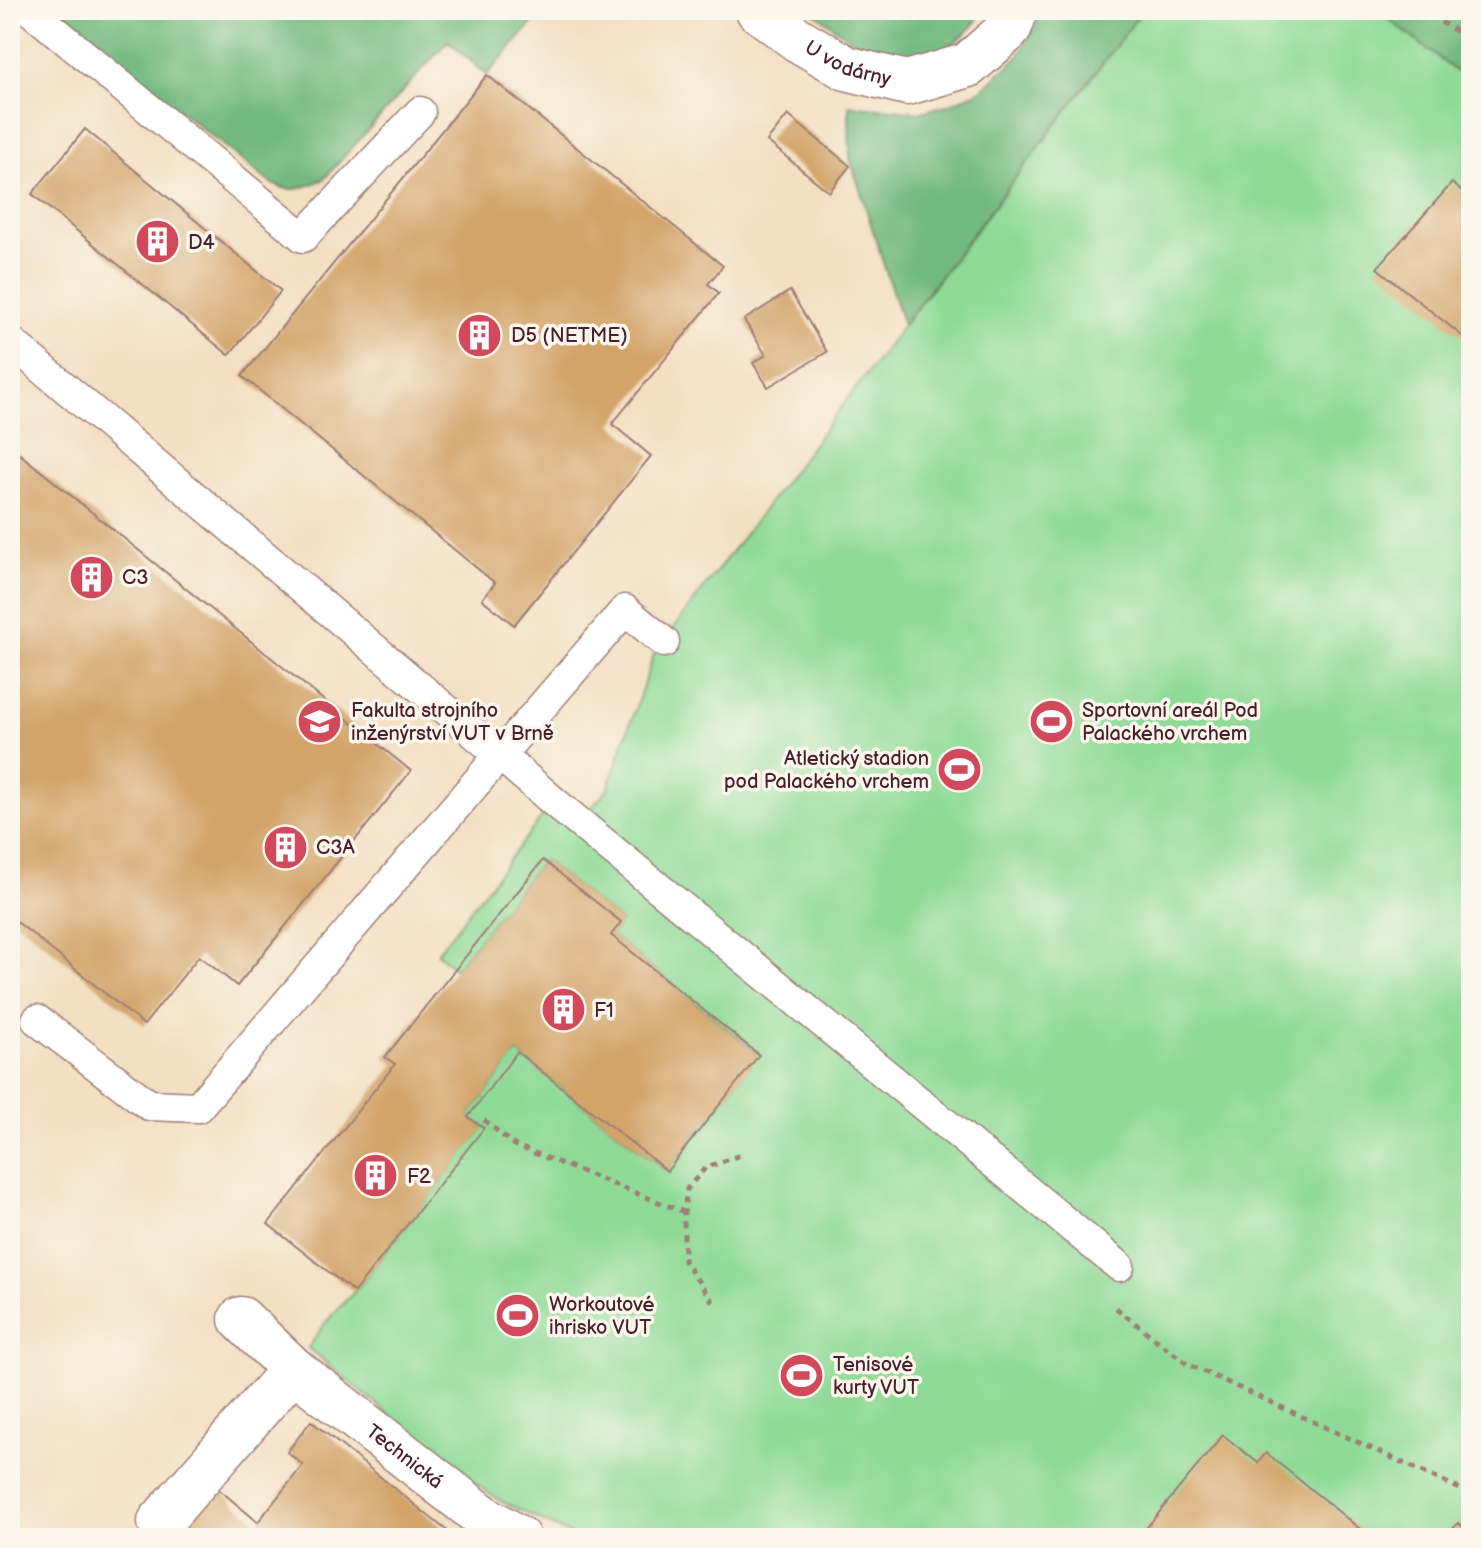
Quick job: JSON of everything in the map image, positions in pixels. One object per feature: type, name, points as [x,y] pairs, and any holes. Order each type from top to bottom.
[{"type":"street","name":"U vodárny","points":[[758,10],[797,39],[846,68],[907,83],[968,65],[1009,29],[1016,10]]},
{"type":"street","name":"Technická","points":[[241,1319],[293,1369],[482,1516],[518,1538]]},
{"type":"street","points":[[160,1522],[293,1369]]},
{"type":"lane","points":[[30,10],[303,237],[420,112]]},
{"type":"lane","points":[[10,341],[566,812],[1119,1266]]},
{"type":"lane","points":[[37,1020],[149,1105],[198,1107],[625,610],[664,642]]},
{"type":"path","points":[[1420,10],[1471,40]]},
{"type":"path","points":[[484,1120],[514,1145],[684,1212]]},
{"type":"path","points":[[713,1302],[684,1261],[687,1189],[705,1168],[740,1155]]},
{"type":"path","points":[[1107,1302],[1187,1364],[1471,1494]]},
{"type":"green space","points":[[59,10],[544,10],[487,75],[448,41],[324,179],[303,188],[290,189],[269,182]]},
{"type":"green space","points":[[811,10],[982,10],[970,28],[948,46],[922,56],[904,58],[872,51]]},
{"type":"green space","points":[[1042,10],[1143,10],[903,325],[850,158],[849,105],[922,112],[981,90],[1018,57]]},
{"type":"green space","name":"Sportovní areál Pod Palackého vrchem","points":[[1143,10],[1377,10],[1471,83],[1471,1538],[577,1538],[497,1499],[308,1348],[483,1128],[468,1117],[517,1052],[667,1171],[759,1054],[611,935],[621,922],[543,860],[455,969],[437,953],[545,813],[587,813],[608,789],[654,654]]},
{"type":"green space","points":[[1377,10],[1471,10],[1471,83]]},
{"type":"building","name":"D5 (NETME)","points":[[487,75],[723,266],[708,284],[719,293],[612,424],[651,456],[514,625],[482,599],[495,583],[242,376]]},
{"type":"building","points":[[788,115],[850,166],[829,192],[767,141]]},
{"type":"building","name":"D4","points":[[85,129],[281,291],[229,355],[32,194]]},
{"type":"building","points":[[1452,183],[1471,199],[1471,343],[1377,268]]},
{"type":"building","points":[[790,291],[827,352],[768,387],[753,363],[766,355],[744,320]]},
{"type":"building","name":"C3","points":[[10,446],[411,771],[237,986],[199,956],[144,1025],[10,916]]},
{"type":"building","name":"F1","points":[[543,860],[621,922],[611,935],[759,1055],[667,1171],[517,1052],[468,1117],[484,1128],[354,1292],[268,1224],[395,1064],[385,1057]]},
{"type":"building","points":[[311,1421],[456,1538],[167,1538],[211,1483],[258,1522],[303,1465],[287,1452]]},
{"type":"building","points":[[1223,1435],[1258,1463],[1266,1453],[1371,1538],[1138,1538]]},
{"type":"building","points":[[1458,1523],[1471,1534],[1471,1538],[1445,1538]]},
{"type":"place","name":"D4","points":[[157,242]]},
{"type":"place","name":"D5 (NETME)","points":[[480,335]]},
{"type":"place","name":"C3","points":[[91,577]]},
{"type":"place","name":"Fakulta strojního inženýrství VUT v Brně","points":[[320,721]]},
{"type":"place","name":"Sportovní areál Pod Palackého vrchem","points":[[1051,721]]},
{"type":"place","name":"Atletický stadion pod Palackého vrchem","points":[[960,770]]},
{"type":"place","name":"C3A","points":[[285,847]]},
{"type":"place","name":"F1","points":[[563,1010]]},
{"type":"place","name":"F2","points":[[376,1176]]},
{"type":"place","name":"Workoutové ihrisko VUT","points":[[518,1315]]},
{"type":"place","name":"Tenisové kurty VUT","points":[[802,1376]]}]
